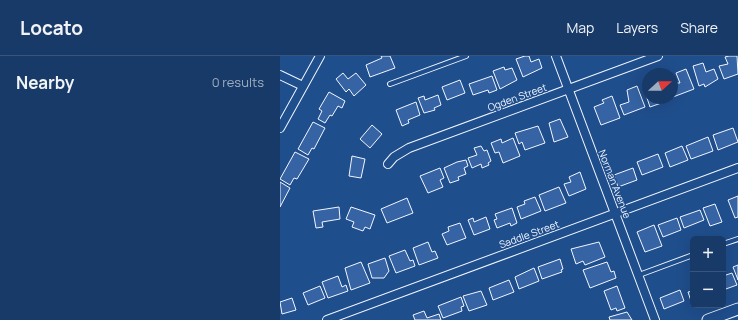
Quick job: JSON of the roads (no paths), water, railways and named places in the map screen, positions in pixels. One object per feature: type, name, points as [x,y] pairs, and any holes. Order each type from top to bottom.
[{"type":"street","points":[[280,128],[320,56]]},
{"type":"street","name":"Norman Avenue","points":[[556,56],[655,320]]},
{"type":"street","name":"Ogden Street","points":[[388,164],[409,148],[658,56]]},
{"type":"street","points":[[280,75],[303,86]]},
{"type":"street","name":"Saddle Street","points":[[327,320],[738,168]]},
{"type":"street","points":[[708,320],[738,309]]},
{"type":"lane","points":[[390,84],[466,56]]},
{"type":"lane","points":[[726,243],[738,239]]},
{"type":"lane","points":[[638,275],[690,256]]}]
